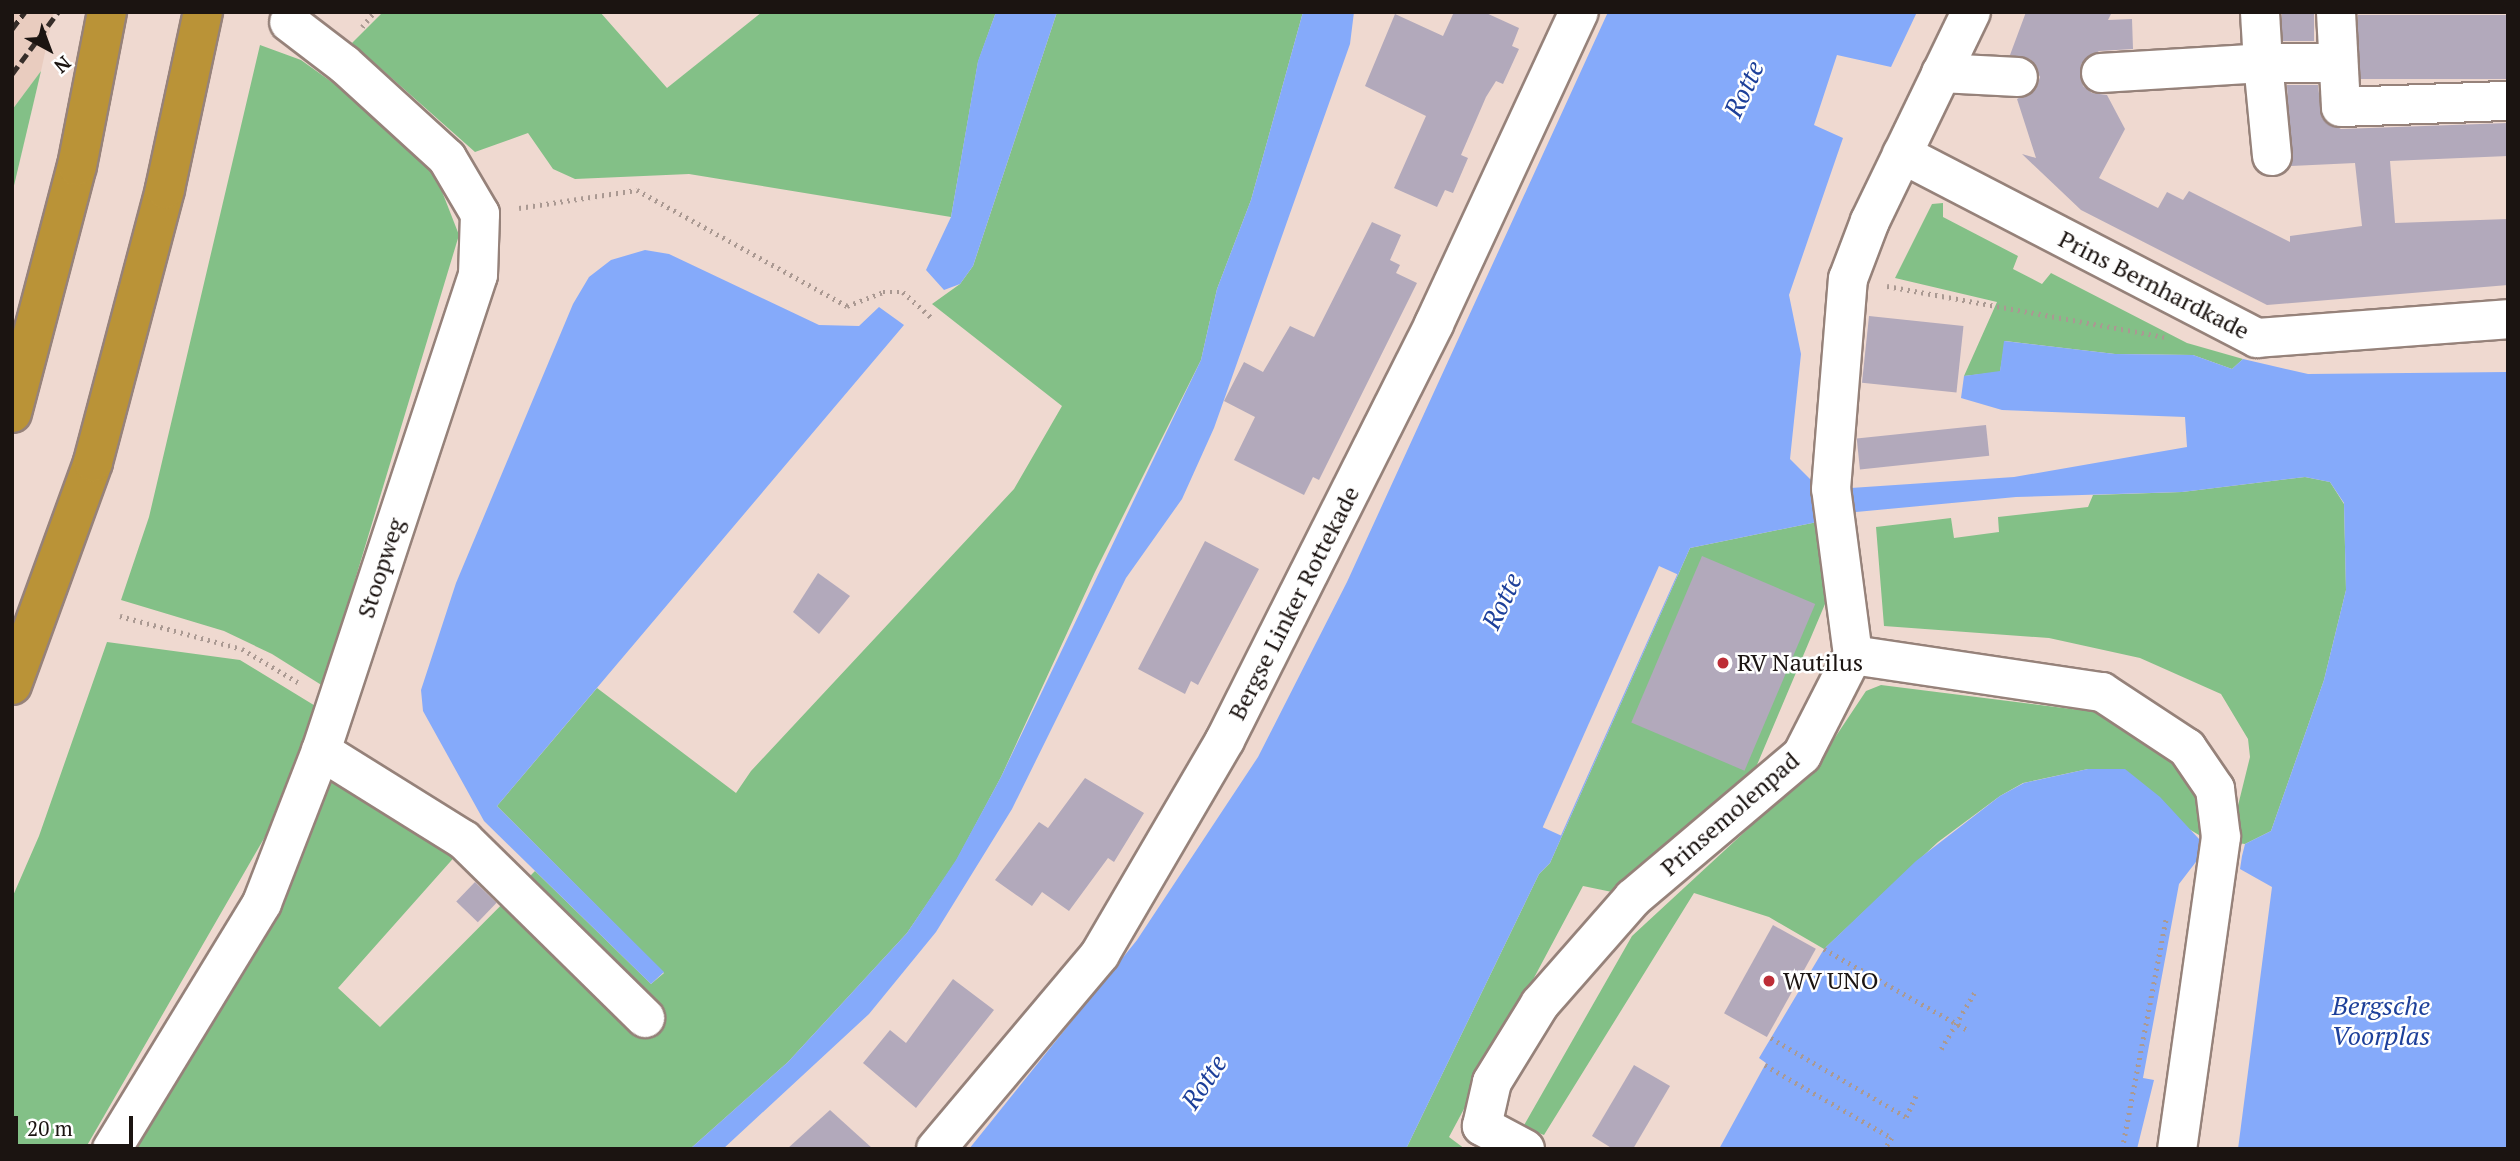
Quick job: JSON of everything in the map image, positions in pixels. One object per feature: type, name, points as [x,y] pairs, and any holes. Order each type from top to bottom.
[{"type":"highway","points":[[12,413],[77,166],[107,12]]},
{"type":"highway","points":[[12,685],[93,462],[165,189],[203,12]]},
{"type":"street","name":"Bergse Linker Rottekade","points":[[936,1149],[1100,954],[1226,740],[1434,324],[1579,12]]},
{"type":"street","points":[[1971,12],[1902,154],[1848,279],[1833,503],[1853,655],[2102,692],[2187,748],[2215,789],[2219,852],[2177,1149]]},
{"type":"street","points":[[2260,12],[2272,156]]},
{"type":"street","points":[[2336,12],[2336,62],[2341,107],[2508,101]]},
{"type":"street","points":[[289,22],[344,64],[447,158],[480,214]]},
{"type":"street","points":[[2101,73],[2263,63],[2336,62]]},
{"type":"street","points":[[1941,73],[2018,77]]},
{"type":"street","name":"Prins Bernhardkade","points":[[1902,154],[2257,338],[2508,319]]},
{"type":"street","name":"Stoopweg","points":[[112,1149],[262,903],[321,751],[478,275],[480,214]]},
{"type":"street","name":"Prinsemolenpad","points":[[1525,1149],[1482,1126],[1492,1082],[1540,1004],[1633,898],[1802,755],[1853,655]]},
{"type":"street","points":[[321,751],[464,840],[645,1018]]},
{"type":"path","points":[[480,214],[637,190],[847,306],[883,292],[903,292],[931,317]]},
{"type":"path","points":[[1848,279],[2179,340],[2221,319]]},
{"type":"path","points":[[120,616],[242,649],[336,705]]},
{"type":"path","points":[[2122,1149],[2168,910]]},
{"type":"path","points":[[1824,949],[1968,1030]]},
{"type":"path","points":[[1941,1049],[1976,990]]},
{"type":"path","points":[[1771,1038],[1906,1117],[1917,1093]]},
{"type":"path","points":[[1765,1065],[1892,1138],[1885,1149]]},
{"type":"shaded area","points":[[12,12],[54,12],[41,71],[12,110]]},
{"type":"green space","points":[[383,12],[600,12],[667,88],[762,12],[996,12],[978,62],[951,217],[689,174],[575,179],[553,169],[528,133],[475,152],[352,43]]},
{"type":"green space","points":[[1057,12],[1303,12],[1251,200],[1217,289],[1201,360],[1095,572],[1001,777],[956,861],[907,933],[788,1062],[690,1149],[123,1149],[333,771],[458,853],[338,988],[380,1027],[535,871],[651,984],[664,973],[497,806],[597,688],[736,793],[751,771],[1014,489],[1062,406],[932,304],[960,284],[973,266]]},
{"type":"green space","points":[[260,45],[301,60],[354,98],[436,176],[459,235],[323,686],[272,654],[224,631],[121,600],[149,517]]},
{"type":"green space","points":[[41,71],[34,101],[12,194],[12,110]]},
{"type":"green space","points":[[1943,203],[1943,217],[2018,256],[2013,269],[2042,284],[2051,273],[2187,343],[2243,359],[2232,369],[2193,355],[2115,354],[2005,341],[2000,372],[1964,376],[1997,302],[1895,278],[1932,204]]},
{"type":"green space","points":[[2305,477],[2330,482],[2344,504],[2346,590],[2324,680],[2271,831],[2245,844],[2229,842],[2250,757],[2248,739],[2221,694],[2140,658],[2049,638],[1884,626],[1876,527],[1951,518],[1954,538],[1999,532],[1998,517],[2088,507],[2093,495],[2182,492]]},
{"type":"green space","points":[[1822,521],[1825,604],[1754,772],[1612,892],[1583,886],[1449,1137],[1465,1149],[1406,1149],[1539,874],[1550,863],[1690,548]]},
{"type":"green space","points":[[107,642],[240,660],[317,707],[266,835],[85,1149],[12,1149],[12,898],[39,836]]},
{"type":"green space","points":[[1881,685],[2103,713],[2153,741],[2201,791],[2204,838],[2088,769],[2023,783],[2000,796],[1938,842],[1824,949],[1769,917],[1694,893],[1544,1135],[1523,1127],[1632,936],[1816,766],[1866,691]]},
{"type":"water","points":[[996,12],[1057,12],[973,266],[960,284],[944,290],[926,270],[951,217],[978,61]]},
{"type":"water","points":[[1303,12],[1354,12],[1350,44],[1214,428],[1182,499],[1126,578],[1012,809],[936,932],[869,1014],[723,1149],[690,1149],[788,1062],[907,933],[956,860],[1001,777],[1201,360],[1217,289],[1251,200]]},
{"type":"water","points":[[1608,12],[1917,12],[1891,67],[1837,55],[1814,125],[1843,138],[1789,295],[1801,354],[1790,459],[1821,490],[2014,477],[2187,447],[2185,417],[2002,410],[1961,398],[1964,376],[2000,371],[2004,341],[2115,354],[2193,355],[2232,369],[2243,359],[2308,374],[2508,372],[2508,1149],[2238,1149],[2272,887],[2240,869],[2242,856],[2245,844],[2271,831],[2324,680],[2346,590],[2344,503],[2330,482],[2305,477],[2182,492],[2016,497],[1824,515],[1822,521],[1690,548],[1550,863],[1539,874],[1406,1149],[969,1149],[1137,940],[1258,757],[1347,582]]},
{"type":"water","points":[[645,250],[669,254],[819,325],[859,326],[879,307],[904,325],[497,806],[664,972],[651,984],[484,821],[423,711],[421,690],[456,583],[573,304],[589,277],[611,260]]},
{"type":"water","points":[[2088,769],[2125,769],[2160,797],[2199,839],[2204,838],[2202,854],[2179,884],[2143,1078],[2154,1080],[2137,1149],[1719,1149],[1766,1063],[1759,1058],[1824,949],[1916,861],[2000,796],[2024,783]]},
{"type":"pier","points":[[1659,566],[1677,574],[1561,835],[1543,827]]},
{"type":"building","points":[[1454,12],[1484,12],[1519,28],[1512,46],[1519,49],[1503,84],[1496,81],[1486,97],[1461,155],[1468,158],[1453,193],[1445,190],[1437,207],[1394,188],[1426,116],[1365,86],[1395,14],[1443,36]]},
{"type":"building","points":[[2026,12],[2112,12],[2108,20],[2132,19],[2133,49],[2099,51],[2081,64],[2083,86],[2092,93],[2107,95],[2125,129],[2099,178],[2158,208],[2167,192],[2183,200],[2189,191],[2290,242],[2290,236],[2362,226],[2355,163],[2291,166],[2287,85],[2318,85],[2322,118],[2341,129],[2508,123],[2508,156],[2390,161],[2395,223],[2508,219],[2508,285],[2267,305],[2081,210],[2022,154],[2036,158],[2017,99],[2036,89],[2040,77],[2030,59],[2010,55]]},
{"type":"building","points":[[2282,12],[2314,12],[2314,41],[2282,41]]},
{"type":"building","points":[[2358,15],[2508,15],[2508,79],[2358,79]]},
{"type":"building","points":[[1372,222],[1401,235],[1390,260],[1400,265],[1396,273],[1417,283],[1319,480],[1313,477],[1304,495],[1234,460],[1255,417],[1224,401],[1244,362],[1263,372],[1290,326],[1314,337]]},
{"type":"building","points":[[1869,316],[1963,326],[1956,393],[1862,383]]},
{"type":"building","points":[[1986,425],[1989,456],[1860,469],[1857,439]]},
{"type":"building","points":[[1205,541],[1259,569],[1198,685],[1191,681],[1185,694],[1138,669]]},
{"type":"building","name":"RV Nautilus","points":[[1702,556],[1815,604],[1744,771],[1631,723]]},
{"type":"building","points":[[818,573],[850,596],[819,634],[793,612]]},
{"type":"building","points":[[1085,778],[1144,813],[1114,862],[1108,858],[1069,911],[1042,892],[1032,906],[995,880],[1039,822],[1048,828]]},
{"type":"building","points":[[475,882],[497,903],[478,922],[456,901]]},
{"type":"building","name":"WV UNO","points":[[1773,925],[1816,949],[1767,1037],[1724,1013]]},
{"type":"building","points":[[953,979],[994,1010],[916,1108],[863,1063],[890,1030],[906,1043]]},
{"type":"building","points":[[1634,1065],[1670,1086],[1633,1149],[1613,1149],[1592,1136]]},
{"type":"building","points":[[830,1110],[873,1149],[787,1149]]},
{"type":"railway","points":[[12,29],[25,12]]},
{"type":"railway","points":[[12,74],[58,12]]},
{"type":"place","name":"RV Nautilus","points":[[1723,663]]},
{"type":"place","name":"WV UNO","points":[[1769,981]]},
{"type":"water label","name":"Rotte","points":[[1744,89]]},
{"type":"water label","name":"Rotte","points":[[1502,601]]},
{"type":"water label","name":"Bergsche Voorplas","points":[[2381,1021]]},
{"type":"water label","name":"Rotte","points":[[1204,1082]]}]
